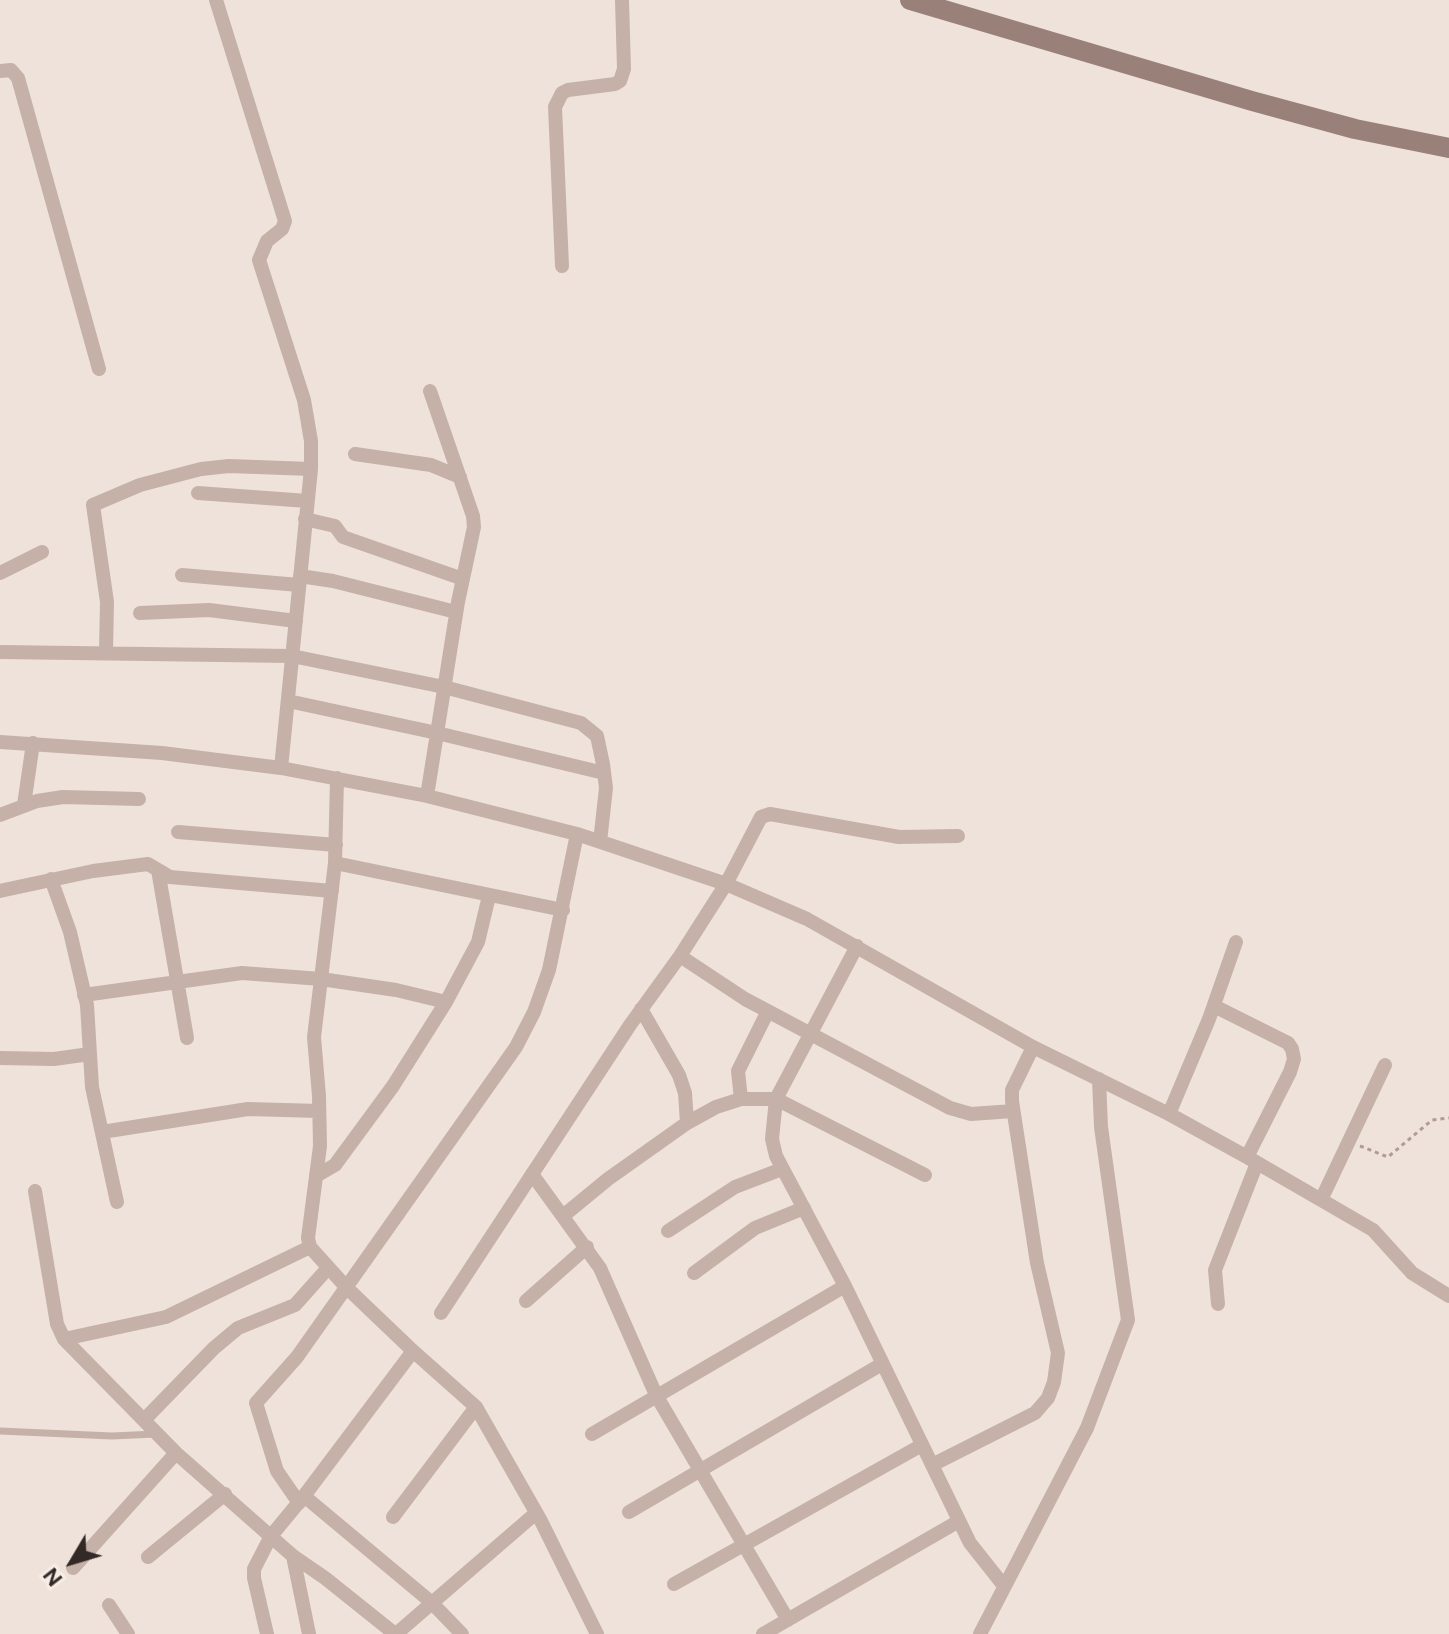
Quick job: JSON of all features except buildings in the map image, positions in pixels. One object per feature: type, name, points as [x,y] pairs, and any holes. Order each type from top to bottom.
[{"type":"street","points":[[216,0],[285,221],[282,229],[267,241],[259,260],[309,419],[311,469],[281,768]]},
{"type":"street","points":[[562,266],[555,107],[562,93],[568,90],[620,81],[624,69],[622,0]]},
{"type":"street","points":[[910,0],[1252,101],[1355,129],[1449,148]]},
{"type":"street","points":[[0,71],[11,70],[18,78],[99,369]]},
{"type":"street","points":[[427,796],[456,612],[474,527],[473,516],[430,391]]},
{"type":"street","points":[[355,454],[431,465],[460,477]]},
{"type":"street","points":[[106,652],[107,602],[93,505],[140,485],[201,469],[229,466],[311,469]]},
{"type":"street","points":[[198,493],[307,501]]},
{"type":"street","points":[[305,519],[335,526],[343,537],[463,579]]},
{"type":"street","points":[[0,573],[42,552]]},
{"type":"street","points":[[182,575],[333,581],[456,612]]},
{"type":"street","points":[[140,613],[209,610],[296,621]]},
{"type":"street","points":[[0,652],[292,656],[444,687],[581,723],[597,736],[604,773],[606,788],[600,842]]},
{"type":"street","points":[[288,701],[604,773]]},
{"type":"street","points":[[0,742],[162,753],[337,778],[427,796],[577,834],[726,884],[807,919],[1033,1047],[1169,1114],[1252,1160],[1373,1230],[1412,1273],[1449,1296]]},
{"type":"street","points":[[24,805],[33,743]]},
{"type":"street","points":[[337,778],[335,863],[314,1037],[320,1146],[308,1238],[310,1247],[347,1288],[476,1407],[536,1513],[597,1634]]},
{"type":"street","points":[[0,815],[24,805],[63,797],[139,799]]},
{"type":"street","points":[[441,1313],[641,1009],[680,956],[726,884],[756,825],[765,815],[899,837],[958,836]]},
{"type":"street","points":[[178,832],[336,845]]},
{"type":"street","points":[[462,1634],[431,1602],[302,1500],[277,1471],[255,1406],[258,1398],[297,1357],[516,1047],[542,991],[563,910],[577,834]]},
{"type":"street","points":[[335,863],[563,910]]},
{"type":"street","points":[[0,891],[51,879],[148,864],[170,877],[332,891]]},
{"type":"street","points":[[158,870],[187,1038]]},
{"type":"street","points":[[51,879],[70,932],[84,995],[93,1097],[117,1202]]},
{"type":"street","points":[[316,1176],[335,1165],[393,1086],[446,1002],[478,942],[489,896]]},
{"type":"street","points":[[1169,1114],[1214,1006],[1236,942]]},
{"type":"street","points":[[857,946],[776,1099],[772,1139],[782,1169],[845,1286],[959,1521],[976,1553],[1004,1586]]},
{"type":"street","points":[[680,956],[745,999],[950,1108],[971,1114],[1013,1111]]},
{"type":"street","points":[[84,995],[242,973],[321,979],[396,990],[446,1002]]},
{"type":"street","points":[[1214,1006],[1288,1043],[1294,1059],[1252,1160],[1215,1270],[1218,1304]]},
{"type":"street","points":[[641,1009],[679,1075],[685,1093],[687,1123]]},
{"type":"street","points":[[741,1099],[738,1071],[768,1011]]},
{"type":"street","points":[[932,1465],[1035,1413],[1048,1398],[1054,1382],[1058,1353],[1037,1263],[1013,1111],[1012,1090],[1033,1047]]},
{"type":"street","points":[[0,1058],[54,1059],[90,1054]]},
{"type":"street","points":[[1321,1200],[1385,1065]]},
{"type":"street","points":[[980,1634],[1087,1428],[1128,1320],[1101,1127],[1099,1079]]},
{"type":"street","points":[[563,1216],[687,1123],[741,1099],[776,1099],[925,1175]]},
{"type":"street","points":[[102,1132],[248,1109],[319,1111]]},
{"type":"street","points":[[668,1231],[735,1187],[782,1169]]},
{"type":"street","points":[[532,1174],[600,1268],[656,1395],[788,1620]]},
{"type":"street","points":[[35,1191],[57,1324],[64,1339],[176,1453],[293,1556],[395,1634],[536,1513]]},
{"type":"street","points":[[694,1273],[755,1228],[804,1208]]},
{"type":"street","points":[[64,1339],[166,1317],[310,1247]]},
{"type":"street","points":[[526,1301],[587,1247]]},
{"type":"street","points":[[144,1420],[214,1348],[238,1328],[300,1302],[328,1268]]},
{"type":"street","points":[[592,1434],[845,1286]]},
{"type":"street","points":[[267,1634],[254,1569],[271,1536],[302,1500],[413,1351]]},
{"type":"street","points":[[629,1512],[882,1364]]},
{"type":"street","points":[[393,1517],[476,1407]]},
{"type":"street","points":[[674,1584],[922,1445]]},
{"type":"street","points":[[73,1568],[176,1453]]},
{"type":"street","points":[[148,1557],[225,1494]]},
{"type":"street","points":[[763,1634],[959,1521]]},
{"type":"street","points":[[293,1556],[309,1634]]},
{"type":"street","points":[[109,1605],[128,1634]]},
{"type":"lane","points":[[0,1431],[112,1436],[156,1434]]},
{"type":"path","points":[[1349,1141],[1388,1157],[1432,1120],[1449,1118]]}]
